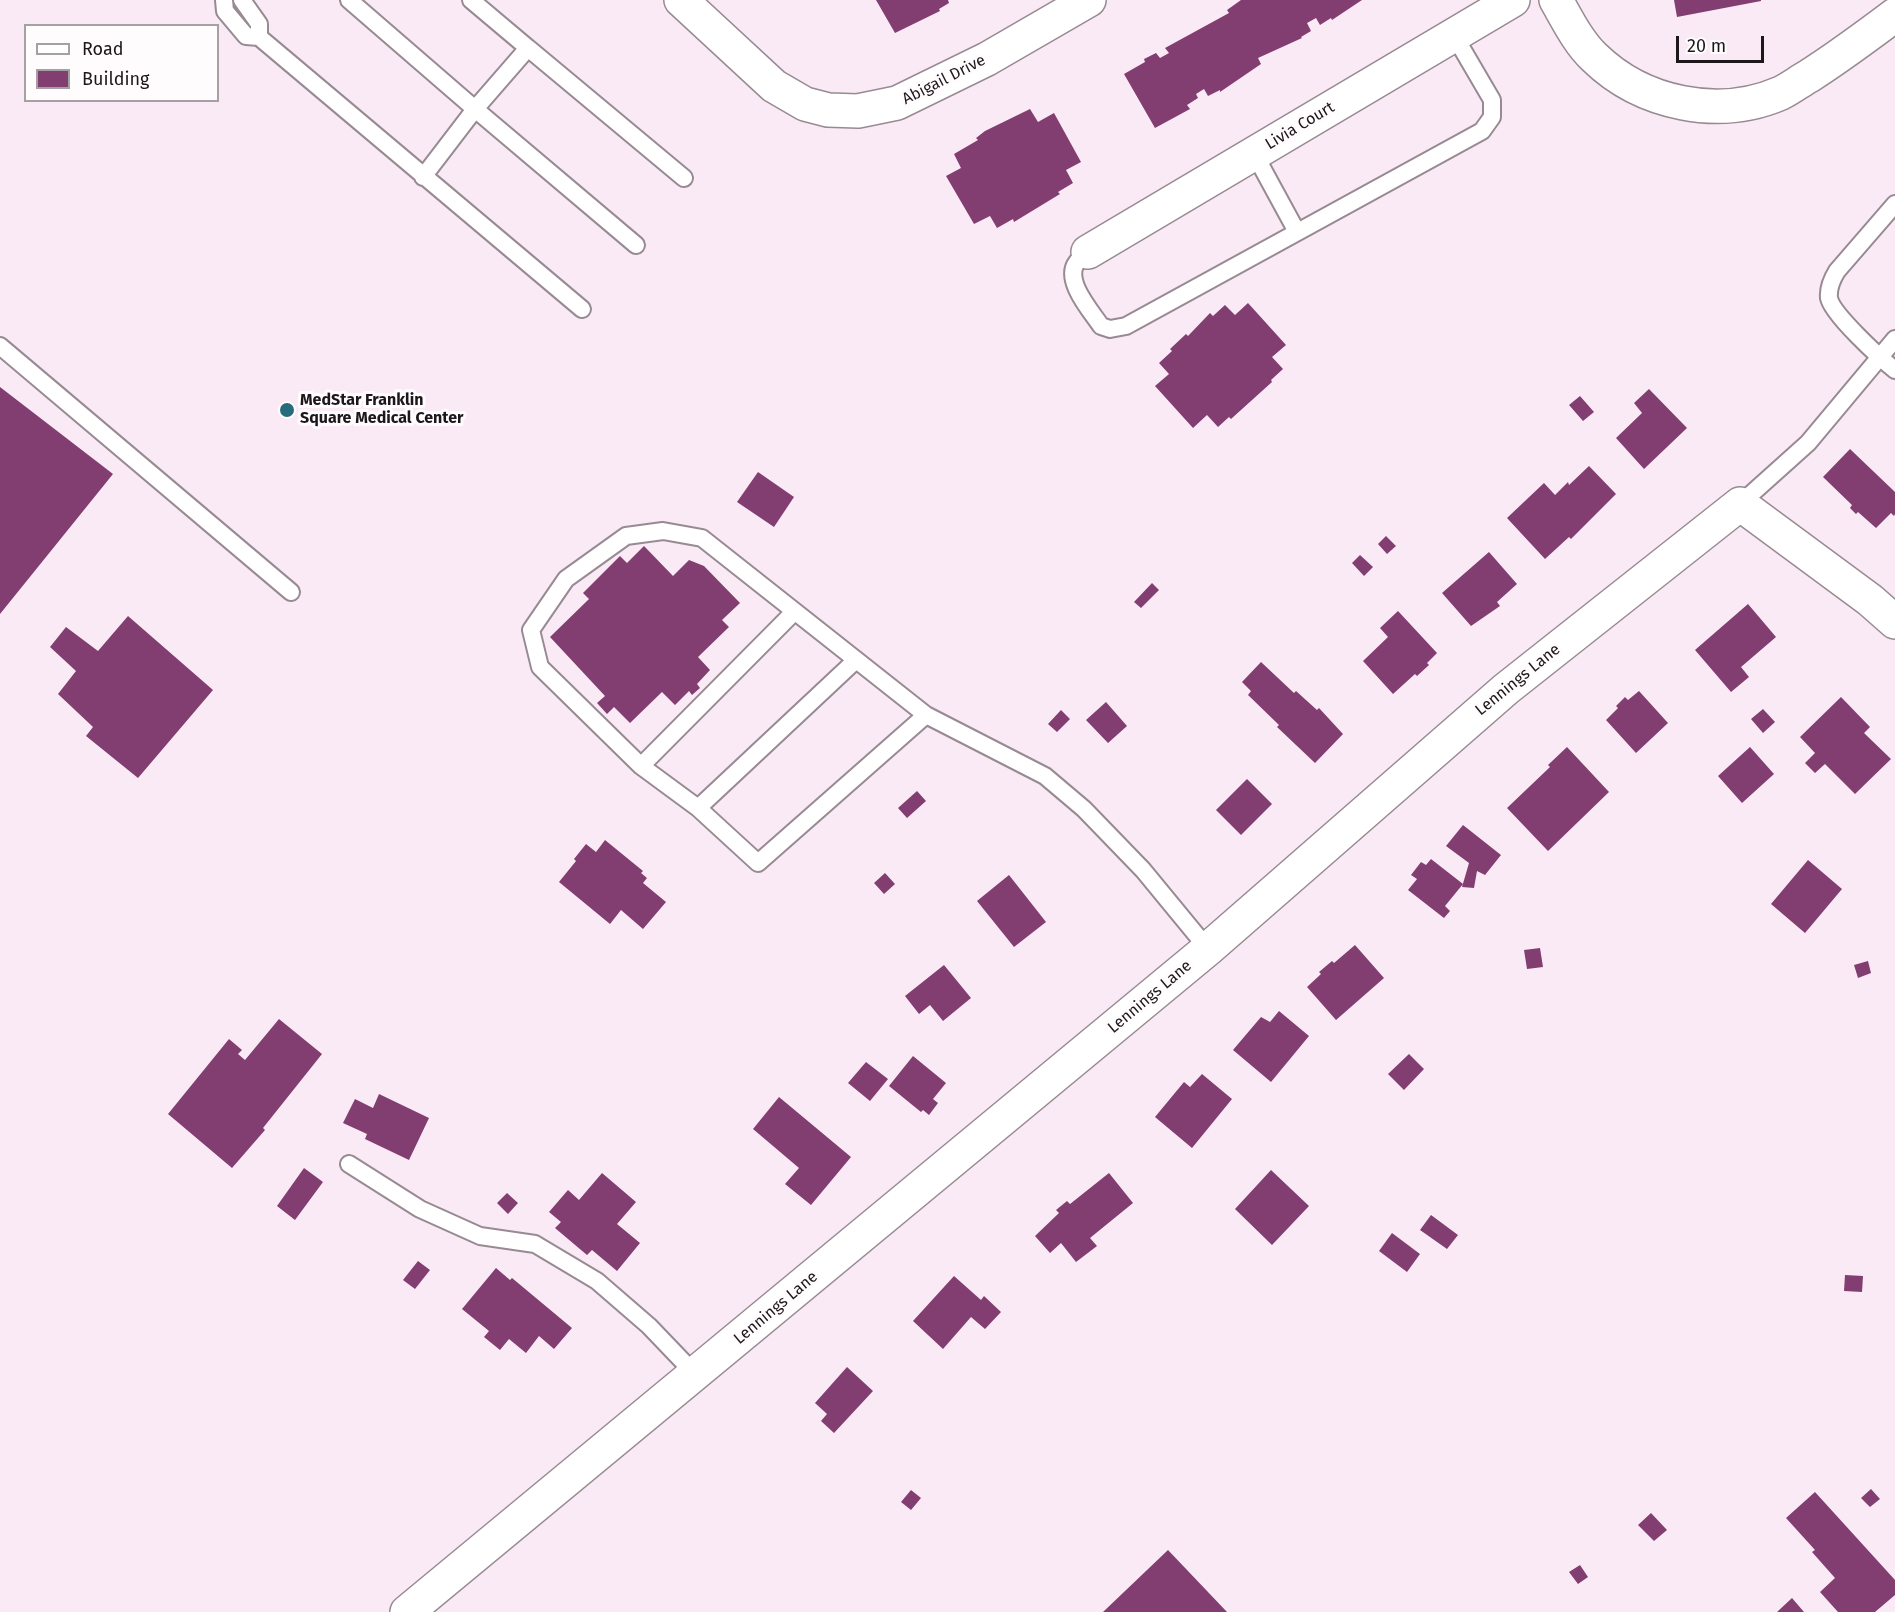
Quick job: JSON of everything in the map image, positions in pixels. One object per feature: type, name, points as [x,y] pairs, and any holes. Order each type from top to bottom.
[{"type":"street","name":"Abigail Drive","points":[[681,0],[774,86],[805,104],[828,110],[858,111],[897,103],[987,59],[1089,0]]},
{"type":"street","name":"Livia Court","points":[[1088,252],[1513,0]]},
{"type":"street","points":[[1556,0],[1593,56],[1611,72],[1635,88],[1666,100],[1697,105],[1743,104],[1782,93],[1840,56],[1895,15]]},
{"type":"street","points":[[1740,504],[1895,622]]},
{"type":"street","name":"Lennings Lane","points":[[407,1612],[1208,950],[1506,689],[1740,504]]},
{"type":"lane","points":[[224,0],[225,10],[246,36],[259,37],[582,309]]},
{"type":"lane","points":[[242,0],[259,24],[259,37]]},
{"type":"lane","points":[[349,0],[636,245]]},
{"type":"lane","points":[[471,0],[684,178]]},
{"type":"lane","points":[[1088,252],[1075,263],[1073,275],[1075,288],[1101,326],[1110,329],[1126,326],[1482,131],[1492,117],[1492,100],[1454,35]]},
{"type":"lane","points":[[423,177],[475,109],[528,48]]},
{"type":"lane","points":[[1254,153],[1297,232]]},
{"type":"lane","points":[[1895,204],[1836,271],[1830,283],[1829,299],[1843,319],[1895,370]]},
{"type":"lane","points":[[1740,504],[1808,443],[1895,339]]},
{"type":"lane","points":[[0,345],[291,592]]},
{"type":"lane","points":[[926,715],[758,863],[698,808],[641,766],[540,667],[531,630],[566,579],[626,536],[663,531],[702,538],[926,715],[1045,776],[1084,809],[1143,870],[1208,950]]},
{"type":"lane","points":[[641,766],[794,612]]},
{"type":"lane","points":[[698,808],[856,660]]},
{"type":"lane","points":[[349,1164],[420,1209],[480,1236],[535,1245],[597,1281],[649,1326],[695,1374]]},
{"type":"building","points":[[876,0],[948,0],[949,3],[939,9],[940,11],[895,33]]},
{"type":"building","points":[[1241,0],[1362,0],[1332,20],[1331,18],[1320,25],[1316,18],[1307,23],[1311,31],[1302,38],[1258,58],[1261,64],[1220,92],[1220,90],[1208,96],[1204,89],[1196,94],[1198,98],[1187,105],[1190,109],[1155,128],[1124,74],[1156,53],[1160,58],[1169,53],[1165,48],[1229,13],[1227,10]]},
{"type":"building","points":[[1674,0],[1761,0],[1761,1],[1677,17]]},
{"type":"building","points":[[1030,109],[1038,122],[1054,113],[1081,162],[1066,170],[1073,183],[1058,192],[1060,194],[1014,222],[1013,219],[997,228],[990,216],[974,224],[946,176],[961,168],[954,154],[978,140],[976,138],[985,131]]},
{"type":"building","points":[[1248,303],[1286,345],[1272,357],[1283,369],[1231,419],[1229,417],[1218,427],[1207,415],[1193,428],[1155,386],[1169,374],[1159,363],[1172,351],[1170,349],[1186,334],[1188,336],[1210,313],[1213,316],[1225,305],[1235,315]]},
{"type":"building","points":[[0,387],[113,474],[0,614]]},
{"type":"building","points":[[1649,389],[1687,428],[1644,469],[1616,438],[1642,413],[1634,403]]},
{"type":"building","points":[[1580,396],[1594,412],[1583,421],[1569,405]]},
{"type":"building","points":[[1850,449],[1895,492],[1894,516],[1891,513],[1876,528],[1858,512],[1856,514],[1850,508],[1852,505],[1823,477]]},
{"type":"building","points":[[1589,466],[1616,494],[1571,539],[1569,537],[1545,559],[1507,518],[1544,483],[1555,495]]},
{"type":"building","points":[[758,472],[794,497],[774,527],[737,502]]},
{"type":"building","points":[[1386,536],[1396,546],[1387,554],[1378,544]]},
{"type":"building","points":[[644,546],[673,576],[689,560],[704,566],[740,603],[722,620],[729,627],[698,657],[710,670],[697,684],[700,688],[692,695],[689,691],[675,705],[662,692],[630,723],[614,707],[607,714],[597,703],[605,696],[550,637],[589,599],[583,593],[620,556],[627,563]]},
{"type":"building","points":[[1489,552],[1517,584],[1497,602],[1500,606],[1471,626],[1442,593]]},
{"type":"building","points":[[1360,555],[1373,567],[1364,576],[1352,563]]},
{"type":"building","points":[[1152,583],[1159,590],[1141,608],[1134,602]]},
{"type":"building","points":[[1748,604],[1776,637],[1741,667],[1749,677],[1731,692],[1695,650]]},
{"type":"building","points":[[1398,611],[1437,653],[1427,663],[1429,665],[1393,694],[1363,661],[1388,637],[1380,628]]},
{"type":"building","points":[[128,616],[213,690],[138,778],[86,736],[93,727],[58,694],[76,671],[50,647],[66,627],[98,651]]},
{"type":"building","points":[[1261,662],[1294,693],[1296,691],[1317,710],[1319,708],[1343,734],[1315,763],[1277,727],[1279,725],[1248,695],[1251,691],[1242,682]]},
{"type":"building","points":[[1639,691],[1668,723],[1636,753],[1606,720],[1625,697],[1628,700]]},
{"type":"building","points":[[1841,697],[1870,727],[1864,733],[1891,759],[1855,794],[1825,764],[1815,773],[1805,763],[1815,753],[1800,737]]},
{"type":"building","points":[[1106,702],[1127,726],[1108,743],[1086,720]]},
{"type":"building","points":[[1763,709],[1775,722],[1763,733],[1751,719]]},
{"type":"building","points":[[1061,710],[1070,719],[1057,732],[1048,724]]},
{"type":"building","points":[[1567,747],[1609,792],[1548,851],[1507,808],[1550,767],[1548,765]]},
{"type":"building","points":[[1750,747],[1774,774],[1742,803],[1718,776]]},
{"type":"building","points":[[1247,779],[1272,804],[1241,835],[1216,810]]},
{"type":"building","points":[[917,791],[926,801],[907,818],[898,808]]},
{"type":"building","points":[[1463,825],[1501,855],[1485,875],[1477,871],[1474,888],[1462,887],[1469,863],[1446,846]]},
{"type":"building","points":[[605,840],[643,871],[641,873],[647,878],[643,883],[666,902],[643,929],[621,910],[610,924],[559,882],[586,844],[596,852]]},
{"type":"building","points":[[1431,859],[1463,884],[1445,906],[1450,911],[1444,918],[1408,890],[1417,879],[1411,875],[1421,862],[1426,865]]},
{"type":"building","points":[[1808,860],[1842,889],[1805,933],[1771,904]]},
{"type":"building","points":[[885,873],[895,884],[884,894],[874,883]]},
{"type":"building","points":[[1009,875],[1046,922],[1014,947],[977,901]]},
{"type":"building","points":[[1355,945],[1384,978],[1336,1020],[1307,987],[1321,974],[1319,972],[1332,961],[1334,963]]},
{"type":"building","points":[[1540,948],[1543,967],[1527,969],[1524,950]]},
{"type":"building","points":[[1868,961],[1871,973],[1858,978],[1854,965]]},
{"type":"building","points":[[944,965],[971,998],[943,1021],[930,1005],[919,1014],[905,996]]},
{"type":"building","points":[[1279,1011],[1309,1036],[1271,1082],[1233,1050],[1261,1017],[1270,1022]]},
{"type":"building","points":[[279,1019],[322,1054],[263,1128],[265,1130],[232,1168],[168,1114],[229,1039],[242,1050],[238,1054],[245,1060]]},
{"type":"building","points":[[1409,1054],[1424,1069],[1404,1090],[1388,1074]]},
{"type":"building","points":[[913,1056],[946,1083],[933,1099],[938,1103],[929,1115],[923,1110],[921,1112],[889,1086]]},
{"type":"building","points":[[866,1062],[888,1079],[870,1101],[848,1083]]},
{"type":"building","points":[[1202,1074],[1232,1099],[1192,1148],[1155,1117],[1184,1082],[1190,1087]]},
{"type":"building","points":[[379,1094],[429,1118],[409,1160],[365,1139],[367,1134],[343,1123],[355,1099],[373,1108]]},
{"type":"building","points":[[779,1097],[851,1157],[811,1205],[785,1184],[799,1168],[753,1129]]},
{"type":"building","points":[[304,1168],[323,1182],[295,1220],[277,1206]]},
{"type":"building","points":[[1271,1170],[1309,1206],[1272,1245],[1235,1209]]},
{"type":"building","points":[[602,1173],[636,1202],[617,1224],[640,1243],[617,1271],[592,1250],[587,1255],[555,1228],[561,1222],[549,1212],[568,1190],[579,1200]]},
{"type":"building","points":[[1109,1173],[1133,1203],[1090,1238],[1097,1246],[1076,1262],[1061,1243],[1050,1253],[1035,1236],[1059,1213],[1056,1210],[1067,1201],[1070,1204]]},
{"type":"building","points":[[507,1193],[518,1203],[508,1214],[497,1203]]},
{"type":"building","points":[[1431,1215],[1458,1235],[1447,1249],[1420,1230]]},
{"type":"building","points":[[1392,1233],[1420,1254],[1407,1272],[1379,1251]]},
{"type":"building","points":[[418,1261],[430,1270],[415,1289],[403,1280]]},
{"type":"building","points":[[496,1268],[510,1280],[512,1278],[572,1328],[554,1349],[539,1336],[526,1353],[509,1339],[500,1350],[484,1337],[489,1331],[462,1309]]},
{"type":"building","points":[[1845,1275],[1863,1276],[1862,1292],[1844,1291]]},
{"type":"building","points":[[954,1276],[981,1300],[984,1296],[1001,1312],[985,1329],[971,1317],[943,1349],[913,1321]]},
{"type":"building","points":[[847,1367],[873,1391],[834,1433],[821,1421],[827,1414],[815,1403]]},
{"type":"building","points":[[1871,1489],[1880,1499],[1870,1507],[1861,1498]]},
{"type":"building","points":[[911,1490],[921,1498],[911,1510],[901,1502]]},
{"type":"building","points":[[1815,1492],[1895,1580],[1895,1595],[1875,1612],[1838,1612],[1820,1592],[1835,1578],[1812,1552],[1815,1550],[1786,1518]]},
{"type":"building","points":[[1651,1513],[1667,1530],[1654,1541],[1638,1525]]},
{"type":"building","points":[[1168,1550],[1227,1612],[1103,1612]]},
{"type":"building","points":[[1580,1565],[1588,1577],[1578,1584],[1569,1572]]},
{"type":"building","points":[[1792,1598],[1804,1612],[1777,1612]]},
{"type":"place","name":"MedStar Franklin Square Medical Center","points":[[287,410]]}]
